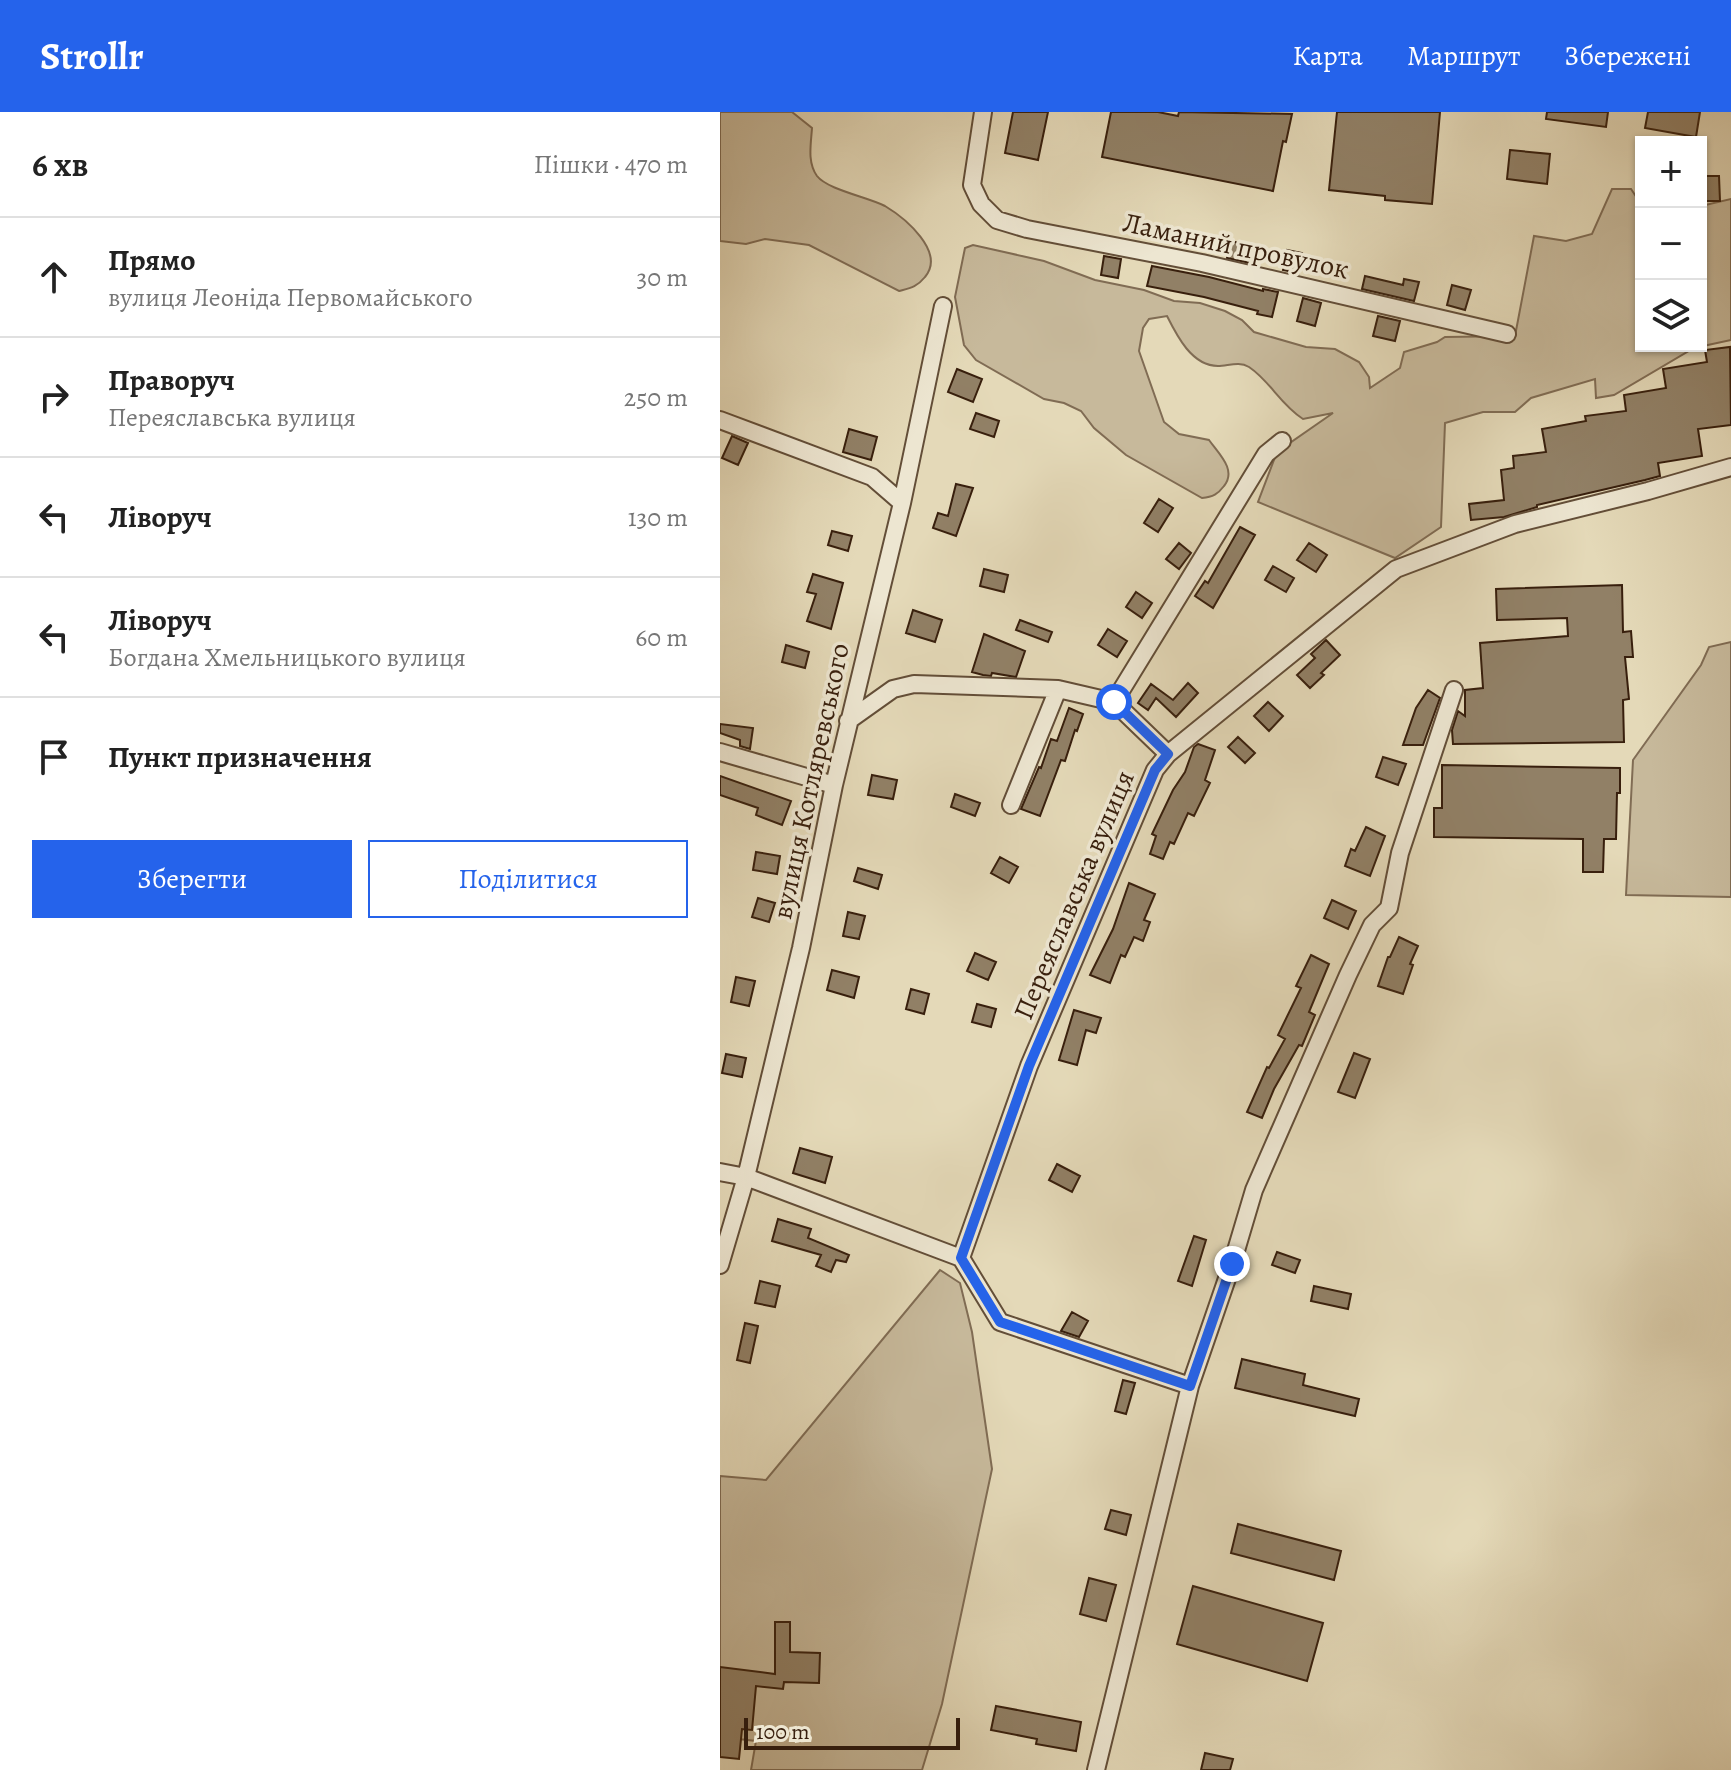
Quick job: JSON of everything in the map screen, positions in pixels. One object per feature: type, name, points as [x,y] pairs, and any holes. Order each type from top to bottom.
[{"type":"street","name":"Ламаний провулок","points":[[983,112],[972,185],[981,204],[997,220],[1027,229],[1202,263],[1507,334]]},
{"type":"street","name":"вулиця Котляревського","points":[[720,1265],[746,1177],[801,948],[848,721],[902,503],[943,306]]},
{"type":"street","points":[[720,420],[872,477],[902,503]]},
{"type":"street","points":[[1114,702],[1266,454],[1282,441]]},
{"type":"street","name":"Переяславська вулиця","points":[[961,1258],[1029,1066],[1155,770],[1168,754],[1396,569],[1515,524],[1731,467]]},
{"type":"street","points":[[848,721],[893,689],[914,684],[1058,689],[1114,702],[1168,754]]},
{"type":"street","points":[[1011,805],[1058,689]]},
{"type":"street","points":[[1096,1770],[1190,1386],[1254,1190],[1348,975],[1372,925],[1389,908],[1400,853],[1454,690]]},
{"type":"street","points":[[720,752],[834,785]]},
{"type":"street","points":[[720,1172],[746,1177],[961,1258],[1000,1322],[1190,1386]]},
{"type":"shaded area","points":[[720,112],[792,112],[812,128],[811,159],[817,176],[830,185],[885,206],[912,227],[927,247],[930,257],[930,267],[925,277],[916,285],[899,291],[809,245],[765,239],[746,244],[720,241]]},
{"type":"shaded area","points":[[1612,189],[1631,189],[1635,195],[1635,352],[1687,352],[1614,395],[1596,398],[1595,379],[1531,398],[1515,412],[1483,412],[1445,423],[1441,527],[1395,558],[1258,502],[1277,452],[1333,413],[1303,419],[1249,367],[1209,365],[1200,361],[1186,348],[1167,316],[1149,319],[1143,328],[1139,351],[1164,422],[1179,434],[1209,440],[1228,468],[1227,480],[1220,491],[1202,498],[1126,455],[1094,428],[1081,411],[1044,399],[976,360],[964,345],[955,297],[965,248],[973,245],[1044,261],[1095,280],[1144,290],[1174,301],[1200,303],[1242,320],[1254,332],[1306,347],[1335,349],[1359,362],[1369,377],[1370,388],[1400,368],[1404,352],[1445,337],[1515,336],[1534,236],[1566,241],[1592,234]]},
{"type":"shaded area","points":[[1731,199],[1731,340],[1707,345],[1707,205]]},
{"type":"shaded area","points":[[1731,642],[1731,897],[1626,895],[1633,760],[1701,665],[1709,647]]},
{"type":"shaded area","points":[[940,1270],[960,1283],[972,1332],[992,1469],[942,1704],[922,1770],[751,1770],[756,1741],[720,1737],[720,1476],[766,1480]]},
{"type":"building","points":[[1013,112],[1048,112],[1038,160],[1005,153]]},
{"type":"building","points":[[1111,112],[1158,112],[1178,116],[1179,112],[1292,114],[1273,191],[1102,157]]},
{"type":"building","points":[[1337,112],[1440,112],[1432,204],[1329,190]]},
{"type":"building","points":[[1547,112],[1608,112],[1606,127],[1546,119]]},
{"type":"building","points":[[1648,112],[1700,112],[1696,136],[1645,128]]},
{"type":"building","points":[[1510,150],[1550,154],[1547,184],[1507,179]]},
{"type":"building","points":[[1707,176],[1719,176],[1720,201],[1707,201]]},
{"type":"building","points":[[1231,241],[1254,247],[1250,263],[1227,258]]},
{"type":"building","points":[[1287,250],[1302,253],[1299,273],[1283,270]]},
{"type":"building","points":[[1104,256],[1121,259],[1118,278],[1101,275]]},
{"type":"building","points":[[1152,266],[1278,292],[1272,317],[1204,297],[1147,286]]},
{"type":"building","points":[[1365,276],[1403,285],[1404,279],[1419,282],[1414,301],[1362,289]]},
{"type":"building","points":[[1452,285],[1471,290],[1465,310],[1447,305]]},
{"type":"building","points":[[1303,298],[1321,303],[1315,326],[1297,321]]},
{"type":"building","points":[[1378,316],[1400,321],[1395,341],[1373,336]]},
{"type":"building","points":[[1730,347],[1731,425],[1698,429],[1702,456],[1658,463],[1660,476],[1537,505],[1504,517],[1471,520],[1469,504],[1504,500],[1501,470],[1514,468],[1513,456],[1546,452],[1542,429],[1586,421],[1585,416],[1626,411],[1624,395],[1666,388],[1663,369],[1707,362],[1707,350]]},
{"type":"building","points":[[957,369],[982,379],[973,402],[948,392]]},
{"type":"building","points":[[976,413],[999,421],[994,437],[970,429]]},
{"type":"building","points":[[849,429],[877,437],[871,460],[843,452]]},
{"type":"building","points":[[732,436],[748,443],[738,465],[722,458]]},
{"type":"building","points":[[956,484],[973,488],[956,536],[933,528],[938,513],[948,516]]},
{"type":"building","points":[[1159,499],[1173,508],[1158,532],[1144,523]]},
{"type":"building","points":[[1240,527],[1255,535],[1213,608],[1195,596],[1205,581],[1208,583]]},
{"type":"building","points":[[832,531],[852,536],[848,551],[828,545]]},
{"type":"building","points":[[1179,543],[1191,553],[1179,569],[1166,559]]},
{"type":"building","points":[[1309,543],[1327,555],[1316,572],[1297,560]]},
{"type":"building","points":[[1273,566],[1294,578],[1286,592],[1265,580]]},
{"type":"building","points":[[984,569],[1008,575],[1004,592],[980,586]]},
{"type":"building","points":[[813,574],[843,583],[831,629],[807,621],[816,594],[807,592]]},
{"type":"building","points":[[1622,585],[1623,632],[1631,631],[1633,657],[1625,657],[1629,699],[1623,700],[1624,742],[1453,744],[1452,730],[1458,711],[1465,716],[1465,690],[1483,688],[1480,643],[1568,636],[1567,618],[1497,620],[1496,589]]},
{"type":"building","points":[[1136,592],[1152,603],[1142,618],[1126,607]]},
{"type":"building","points":[[913,610],[942,620],[935,642],[906,633]]},
{"type":"building","points":[[1020,620],[1052,632],[1048,642],[1016,630]]},
{"type":"building","points":[[1108,629],[1127,641],[1117,657],[1098,645]]},
{"type":"building","points":[[984,634],[1025,651],[1016,677],[972,672]]},
{"type":"building","points":[[1326,640],[1340,655],[1310,688],[1297,675],[1315,658],[1311,654]]},
{"type":"building","points":[[786,645],[809,652],[805,668],[782,662]]},
{"type":"building","points":[[1188,683],[1198,693],[1176,717],[1156,698],[1148,710],[1138,703],[1151,684],[1173,700]]},
{"type":"building","points":[[1428,690],[1440,698],[1423,745],[1403,745],[1416,708]]},
{"type":"building","points":[[1268,702],[1283,716],[1269,731],[1254,716]]},
{"type":"building","points":[[1069,708],[1083,714],[1065,761],[1061,760],[1040,816],[1021,809],[1051,739],[1057,741]]},
{"type":"building","points":[[720,724],[753,728],[750,749],[740,746],[740,740],[720,733]]},
{"type":"building","points":[[1238,737],[1255,753],[1245,763],[1228,747]]},
{"type":"building","points":[[1198,744],[1215,750],[1205,780],[1210,783],[1194,816],[1188,813],[1174,844],[1170,842],[1163,859],[1150,854],[1156,836],[1152,834]]},
{"type":"building","points":[[1383,757],[1406,764],[1398,785],[1376,777]]},
{"type":"building","points":[[1442,765],[1620,768],[1616,839],[1604,839],[1603,872],[1583,872],[1583,839],[1434,837],[1434,808],[1442,808]]},
{"type":"building","points":[[872,775],[897,780],[893,799],[868,795]]},
{"type":"building","points":[[720,776],[791,801],[782,825],[756,815],[758,808],[720,795]]},
{"type":"building","points":[[955,794],[980,803],[975,816],[951,807]]},
{"type":"building","points":[[1366,827],[1385,836],[1370,876],[1345,866],[1351,849],[1355,851]]},
{"type":"building","points":[[756,852],[780,856],[777,874],[753,870]]},
{"type":"building","points":[[1000,857],[1018,867],[1009,883],[991,873]]},
{"type":"building","points":[[858,868],[882,875],[878,889],[854,881]]},
{"type":"building","points":[[1129,883],[1155,894],[1144,920],[1150,922],[1143,941],[1134,937],[1125,957],[1121,955],[1110,983],[1090,975],[1113,929]]},
{"type":"building","points":[[758,898],[775,903],[769,922],[752,917]]},
{"type":"building","points":[[1332,900],[1356,911],[1348,929],[1324,918]]},
{"type":"building","points":[[848,912],[865,916],[859,939],[843,936]]},
{"type":"building","points":[[1399,937],[1418,946],[1403,994],[1378,986]]},
{"type":"building","points":[[975,953],[996,962],[988,980],[967,971]]},
{"type":"building","points":[[1311,955],[1329,964],[1309,1012],[1315,1015],[1302,1046],[1299,1045],[1274,1089],[1262,1118],[1247,1112],[1267,1067],[1285,1039],[1278,1035],[1301,988],[1296,986]]},
{"type":"building","points":[[832,970],[859,977],[854,998],[827,990]]},
{"type":"building","points":[[736,977],[755,981],[749,1006],[731,1002]]},
{"type":"building","points":[[911,989],[929,994],[924,1014],[906,1009]]},
{"type":"building","points":[[977,1004],[996,1009],[991,1027],[972,1022]]},
{"type":"building","points":[[1074,1010],[1101,1018],[1096,1033],[1086,1030],[1077,1065],[1059,1060]]},
{"type":"building","points":[[1354,1053],[1370,1059],[1355,1098],[1338,1092]]},
{"type":"building","points":[[726,1054],[746,1058],[742,1077],[722,1073]]},
{"type":"building","points":[[800,1148],[832,1157],[825,1183],[793,1173]]},
{"type":"building","points":[[1057,1164],[1080,1176],[1072,1192],[1049,1180]]},
{"type":"building","points":[[778,1219],[811,1229],[808,1238],[849,1255],[846,1262],[836,1260],[831,1272],[816,1266],[821,1255],[772,1241]]},
{"type":"building","points":[[1194,1236],[1206,1240],[1192,1286],[1178,1281]]},
{"type":"building","points":[[1277,1252],[1300,1260],[1295,1273],[1272,1265]]},
{"type":"building","points":[[760,1281],[780,1286],[775,1307],[755,1303]]},
{"type":"building","points":[[1314,1286],[1351,1294],[1348,1309],[1311,1301]]},
{"type":"building","points":[[1072,1312],[1088,1321],[1079,1337],[1061,1331]]},
{"type":"building","points":[[745,1323],[758,1326],[750,1363],[737,1360]]},
{"type":"building","points":[[1242,1359],[1305,1374],[1303,1385],[1359,1399],[1355,1416],[1235,1388]]},
{"type":"building","points":[[1123,1380],[1135,1383],[1126,1414],[1115,1411]]},
{"type":"building","points":[[1111,1510],[1131,1515],[1126,1535],[1105,1529]]},
{"type":"building","points":[[1238,1524],[1341,1551],[1334,1580],[1231,1553]]},
{"type":"building","points":[[1089,1578],[1116,1585],[1106,1621],[1080,1614]]},
{"type":"building","points":[[1193,1586],[1323,1623],[1307,1681],[1177,1644]]},
{"type":"building","points":[[775,1622],[790,1622],[790,1652],[820,1653],[819,1683],[784,1682],[783,1689],[756,1686],[752,1730],[742,1729],[739,1759],[720,1757],[720,1667],[775,1674]]},
{"type":"building","points":[[996,1706],[1081,1722],[1076,1751],[1036,1744],[1037,1739],[991,1730]]},
{"type":"building","points":[[1205,1753],[1233,1759],[1230,1770],[1201,1770]]},
{"type":"route","points":[[1114,702],[1168,754],[1155,770],[1029,1066],[961,1258],[1000,1322],[1190,1386],[1232,1264]]}]
